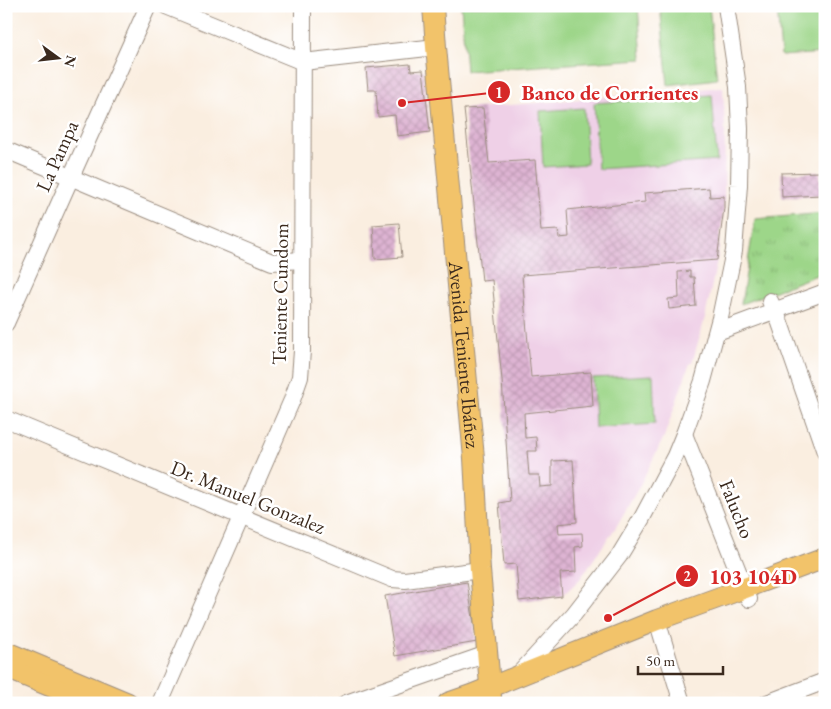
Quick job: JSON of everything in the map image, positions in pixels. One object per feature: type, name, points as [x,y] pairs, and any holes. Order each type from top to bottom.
[{"type":"main road","name":"Avenida Teniente Ibáñez","points":[[433,6],[474,458],[487,654],[486,697]]},
{"type":"main road","points":[[747,594],[825,558]]},
{"type":"main road","points":[[486,697],[518,676],[747,594],[825,571]]},
{"type":"main road","points":[[448,703],[486,697],[659,626]]},
{"type":"main road","points":[[6,652],[128,703]]},
{"type":"main road","points":[[6,668],[91,703]]},
{"type":"street","name":"La Pampa","points":[[6,323],[148,6]]},
{"type":"street","points":[[166,6],[303,62],[436,47]]},
{"type":"street","name":"Teniente Cundom","points":[[160,703],[292,400],[300,377],[302,352],[303,6]]},
{"type":"street","points":[[518,676],[574,614],[619,556],[642,518],[675,456],[703,381],[718,325],[734,251],[739,186],[740,129],[738,87],[726,6]]},
{"type":"street","points":[[6,150],[272,262],[301,260]]},
{"type":"street","points":[[772,306],[825,280]]},
{"type":"street","points":[[718,325],[772,306],[825,292]]},
{"type":"street","points":[[772,306],[779,320],[825,452]]},
{"type":"street","name":"Dr. Manuel Gonzalez","points":[[6,419],[392,579],[405,580],[480,570]]},
{"type":"street","name":"Falucho","points":[[684,434],[747,594]]},
{"type":"street","points":[[659,626],[682,703]]},
{"type":"street","points":[[346,703],[375,698],[487,654]]},
{"type":"street","points":[[767,703],[825,681]]},
{"type":"shaded area","points":[[723,87],[725,129],[724,208],[717,260],[705,318],[692,363],[690,363],[664,437],[616,527],[580,579],[562,596],[519,601],[516,565],[504,565],[499,503],[510,501],[502,380],[492,280],[482,281],[464,109]]},
{"type":"green space","points":[[461,6],[638,6],[642,59],[466,71]]},
{"type":"green space","points":[[660,6],[709,6],[717,79],[668,85]]},
{"type":"green space","points":[[777,6],[824,6],[825,53],[781,56]]},
{"type":"green space","points":[[712,95],[717,161],[598,169],[594,103]]},
{"type":"green space","points":[[584,108],[587,164],[543,167],[540,111]]},
{"type":"green space","points":[[825,213],[825,257],[822,273],[741,304],[755,219]]},
{"type":"green space","points":[[653,375],[655,424],[595,428],[593,378]]},
{"type":"building","points":[[410,64],[411,71],[423,70],[430,132],[397,136],[395,115],[378,117],[376,90],[368,90],[366,68]]},
{"type":"building","points":[[483,108],[489,163],[535,160],[541,231],[558,230],[559,238],[569,237],[567,210],[645,202],[644,193],[709,188],[710,197],[724,196],[717,260],[522,275],[531,377],[591,372],[593,406],[524,413],[525,438],[536,437],[537,451],[527,451],[529,475],[539,475],[540,487],[552,486],[552,461],[573,460],[577,522],[558,524],[559,534],[582,533],[583,546],[575,547],[576,572],[560,573],[562,596],[519,601],[516,564],[504,565],[499,503],[510,501],[502,380],[492,280],[482,281],[464,109]]},
{"type":"building","points":[[820,172],[821,195],[782,197],[781,173]]},
{"type":"building","points":[[399,223],[402,257],[375,259],[373,225]]},
{"type":"building","points":[[690,271],[690,277],[694,277],[696,306],[669,309],[668,299],[679,298],[678,272]]},
{"type":"building","points":[[467,582],[477,642],[395,656],[385,596]]},
{"type":"place","name":"Banco de Corrientes","points":[[402,103]]},
{"type":"place","name":"103 104D","points":[[608,618]]}]
